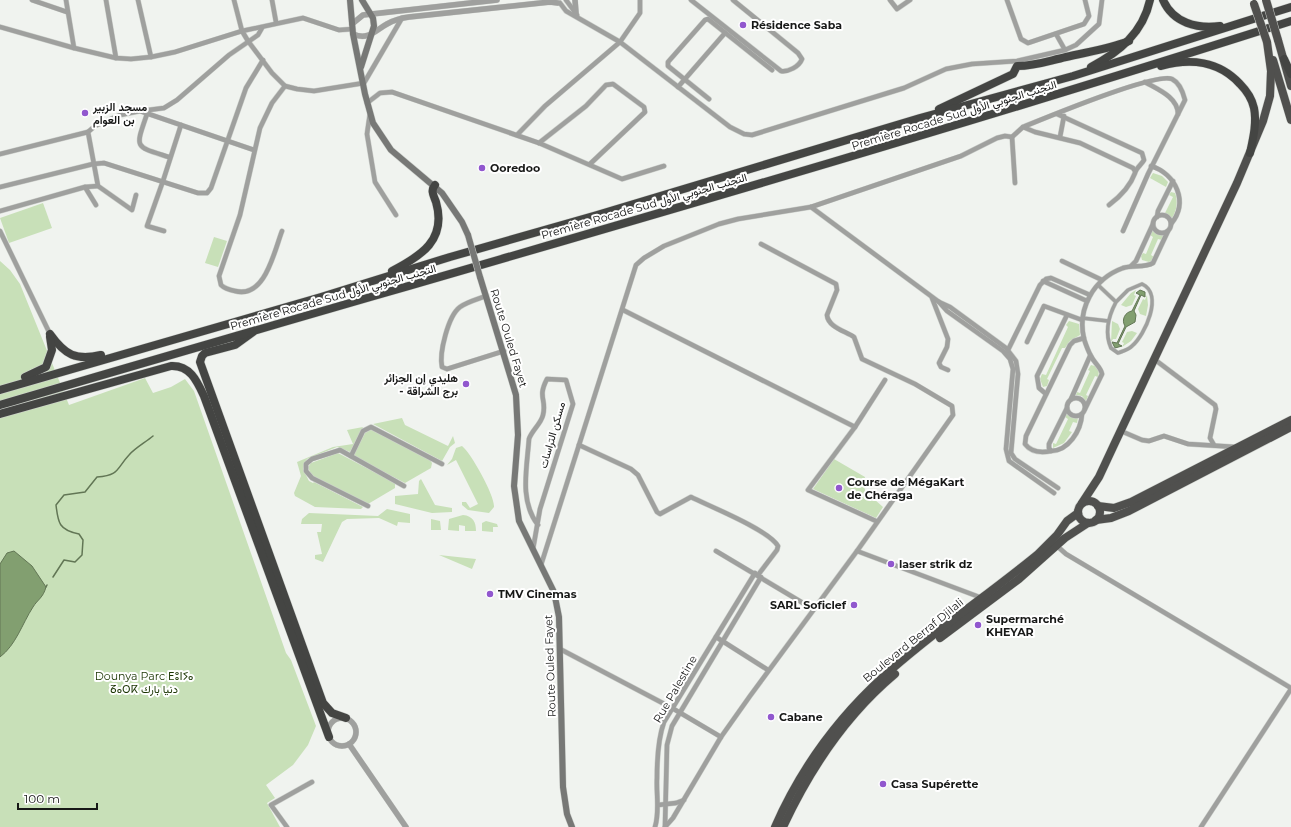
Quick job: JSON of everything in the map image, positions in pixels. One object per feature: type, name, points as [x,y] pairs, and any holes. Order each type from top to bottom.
[{"type":"highway","points":[[1073,76],[1110,56],[1129,41],[1140,26],[1150,0]]},
{"type":"highway","points":[[1163,0],[1170,12],[1176,17],[1200,27],[1220,26],[1258,18]]},
{"type":"highway","points":[[1266,0],[1291,86]]},
{"type":"highway","points":[[1253,2],[1291,120]]},
{"type":"highway","name":"Première Rocade Sud التجنب الجنوبي الأول","points":[[0,390],[214,328],[920,118],[1073,76],[1291,7]]},
{"type":"highway","name":"Première Rocade Sud التجنب الجنوبي الأول","points":[[0,405],[254,330],[387,294],[1075,90],[1291,21]]},
{"type":"highway","points":[[1257,32],[1291,24]]},
{"type":"highway","points":[[920,118],[1013,74],[1017,63],[1034,66],[1064,57],[1115,46],[1129,41]]},
{"type":"highway","points":[[1267,42],[1271,71],[1270,96],[1263,121],[1250,153],[1121,432],[1099,476],[1078,507],[1078,513],[1082,521],[1088,523],[1096,520],[1111,518],[1129,511],[1290,422]]},
{"type":"highway","points":[[1284,59],[1291,74]]},
{"type":"highway","points":[[1075,90],[1164,65],[1193,62],[1209,64],[1220,68],[1234,77],[1246,91],[1254,107],[1255,127],[1250,153]]},
{"type":"highway","points":[[376,280],[417,257],[430,244],[436,235],[438,212],[432,190],[435,185]]},
{"type":"highway","points":[[50,334],[58,346],[67,354],[81,358],[94,357],[214,328]]},
{"type":"highway","points":[[254,330],[235,345],[205,353],[200,360],[228,451],[329,737]]},
{"type":"highway","points":[[0,386],[32,375],[46,367],[52,350],[50,334]]},
{"type":"highway","points":[[0,414],[171,366],[179,365],[189,371],[198,383],[228,451],[323,702],[332,713],[346,718]]},
{"type":"highway","points":[[1082,503],[1091,501],[1098,506],[1114,508],[1124,505],[1237,447],[1290,422]]},
{"type":"highway","points":[[1096,520],[1099,515],[1098,506]]},
{"type":"highway","name":"Boulevard Berraf Djilali","points":[[775,827],[806,768],[848,712],[896,665],[1038,554],[1054,539],[1067,521],[1078,513]]},
{"type":"highway","name":"Boulevard Berraf Djilali","points":[[783,827],[803,785],[820,758],[836,735],[873,694],[905,665],[1019,579],[1057,546],[1088,523]]},
{"type":"main road","name":"Route Ouled Fayet","points":[[350,0],[360,69],[370,113],[379,134],[391,150],[435,185],[455,210],[468,235],[516,395],[518,435],[514,486],[516,505],[520,521],[532,551],[541,566],[558,603],[563,787],[567,814],[572,827]]},
{"type":"main road","points":[[360,69],[374,26],[371,15],[362,0]]},
{"type":"street","points":[[32,0],[67,12]]},
{"type":"street","points":[[66,0],[74,48]]},
{"type":"street","points":[[106,0],[116,58]]},
{"type":"street","points":[[138,0],[151,58]]},
{"type":"street","points":[[234,0],[242,31],[272,73],[285,86],[314,91],[364,83],[402,18]]},
{"type":"street","points":[[272,0],[276,22]]},
{"type":"street","points":[[353,29],[358,17],[497,0]]},
{"type":"street","points":[[575,0],[577,15]]},
{"type":"street","points":[[517,135],[546,106],[620,42],[640,13],[640,0]]},
{"type":"street","points":[[690,0],[781,71],[798,65],[802,59],[798,53],[732,0]]},
{"type":"street","points":[[890,0],[898,9],[910,0]]},
{"type":"street","points":[[1007,0],[1019,35],[1024,42],[1032,43],[1084,24],[1088,20],[1089,11],[1085,0]]},
{"type":"street","points":[[0,27],[116,58],[151,58],[242,31],[262,28],[276,22],[303,18],[340,30],[353,29],[365,36],[372,34],[389,23],[402,18],[560,1],[577,15],[620,42],[733,130],[752,135],[904,88],[946,69],[972,64],[1017,63],[1065,50],[1076,45],[1099,24],[1102,0]]},
{"type":"street","points":[[560,1],[566,11],[577,15]]},
{"type":"street","points":[[709,99],[670,68],[668,64],[703,20],[708,19],[772,70]]},
{"type":"street","points":[[0,154],[88,132],[95,126],[120,115],[164,108],[177,100],[229,55],[258,35],[262,28]]},
{"type":"street","points":[[678,87],[725,33]]},
{"type":"street","points":[[1056,34],[1065,50]]},
{"type":"street","points":[[0,186],[93,164],[104,163],[198,193],[207,193],[211,188],[246,88],[263,60]]},
{"type":"street","points":[[1012,137],[1023,127],[1145,82],[1168,78],[1177,82],[1182,90],[1185,100],[1151,166],[1123,231]]},
{"type":"street","points":[[1145,82],[1172,100],[1178,109],[1178,116]]},
{"type":"street","points":[[539,143],[586,106],[606,85],[613,84],[644,107],[645,112],[590,164]]},
{"type":"street","points":[[282,231],[258,287],[244,293],[230,290],[221,285],[219,276],[240,215],[260,128],[272,103],[285,86]]},
{"type":"street","points":[[367,103],[380,93],[392,92],[539,143],[622,179],[664,166]]},
{"type":"street","points":[[140,111],[254,150]]},
{"type":"street","points":[[370,113],[367,134],[375,182],[396,215]]},
{"type":"street","points":[[147,114],[139,138],[140,145],[143,148],[169,157]]},
{"type":"street","points":[[1057,114],[1142,153],[1144,160],[1141,166],[1135,171],[1134,178],[1129,186],[1109,205]]},
{"type":"street","points":[[1060,137],[1064,116]]},
{"type":"street","points":[[164,231],[147,226],[163,181],[169,157],[180,125]]},
{"type":"street","points":[[1023,127],[1035,132],[1060,137],[1086,146],[1133,168],[1135,171]]},
{"type":"street","points":[[88,132],[98,186]]},
{"type":"street","points":[[541,566],[636,265],[652,252],[719,224],[738,219],[810,207],[961,156],[997,138],[1005,136],[1012,137]]},
{"type":"street","points":[[1012,137],[1015,184]]},
{"type":"street","points":[[1084,338],[1074,341],[1070,345],[1025,441],[1027,446],[1035,451],[1050,452],[1061,449],[1071,440],[1102,374],[1101,370],[1090,356],[1084,338],[1082,319],[1090,295],[1102,280],[1115,272],[1131,266],[1153,263],[1171,224],[1178,213],[1180,200],[1178,190],[1173,181],[1163,171],[1151,166]]},
{"type":"street","points":[[1131,266],[1136,261],[1173,181]]},
{"type":"street","points":[[0,211],[86,187],[98,186],[132,210],[136,195]]},
{"type":"street","points":[[86,187],[96,205]]},
{"type":"street","points":[[810,207],[932,297],[950,307],[1008,350],[1016,361],[1018,369],[1011,453],[1015,459],[1058,488]]},
{"type":"street","points":[[1157,217],[1167,217],[1171,224]]},
{"type":"street","points":[[1153,224],[1155,229],[1160,233],[1168,231]]},
{"type":"street","points":[[0,231],[50,334]]},
{"type":"street","points":[[665,827],[684,800],[722,737],[768,670],[857,551],[876,521],[953,415],[954,410],[952,406],[915,384],[862,359],[854,337],[832,324],[827,319],[827,315],[837,290],[836,284],[761,244]]},
{"type":"street","points":[[1062,261],[1102,280]]},
{"type":"street","points":[[1008,350],[1043,281],[1051,278],[1090,295]]},
{"type":"street","points":[[1043,281],[1087,301]]},
{"type":"street","points":[[1142,284],[1149,289],[1152,300],[1151,314],[1138,340],[1132,347],[1118,353],[1111,348],[1106,334],[1108,321],[1116,302],[1134,286],[1142,284]]},
{"type":"street","points":[[1098,285],[1116,302]]},
{"type":"street","points":[[486,296],[460,307],[454,314],[450,323],[441,359],[442,366],[447,369],[504,351]]},
{"type":"street","points":[[932,297],[948,339],[947,347],[939,362],[940,366],[948,370]]},
{"type":"street","points":[[939,302],[947,311],[1006,354],[1010,359],[1013,373],[1006,449],[1007,457],[1012,464],[1054,493]]},
{"type":"street","points":[[1026,342],[1042,307],[1046,306],[1067,315],[1082,319],[1108,321]]},
{"type":"street","points":[[623,310],[855,427]]},
{"type":"street","points":[[1046,394],[1039,388],[1037,376],[1067,315]]},
{"type":"street","points":[[1050,452],[1048,448],[1049,444],[1090,356]]},
{"type":"street","points":[[1154,359],[1215,405],[1216,411],[1210,438],[1214,445]]},
{"type":"street","name":"مسكن التراسات","points":[[532,551],[538,525],[540,509],[573,404],[566,380],[547,378],[541,389],[543,416],[531,433],[529,439],[526,492],[530,513],[538,525]]},
{"type":"street","points":[[876,521],[808,490],[855,427],[885,380]]},
{"type":"street","points":[[1071,399],[1077,398],[1082,400],[1085,404],[1085,409]]},
{"type":"street","points":[[1067,408],[1072,415],[1077,416],[1082,414]]},
{"type":"street","points":[[351,456],[363,431],[371,427],[442,464]]},
{"type":"street","points":[[1121,432],[1149,441],[1164,436],[1188,444],[1237,447]]},
{"type":"street","points":[[579,445],[630,469],[638,475],[657,512],[664,513],[691,497],[744,522],[772,539],[778,546],[777,550],[758,575]]},
{"type":"street","points":[[368,506],[312,478],[306,471],[308,461],[337,450],[342,451],[404,486]]},
{"type":"street","points":[[1057,546],[1066,554],[1291,688],[1201,827]]},
{"type":"street","points":[[716,551],[813,609]]},
{"type":"street","points":[[857,551],[982,598]]},
{"type":"street","name":"Rue Palestine","points":[[655,827],[658,806],[657,777],[661,731],[672,708],[716,637],[758,575]]},
{"type":"street","name":"Rue Palestine","points":[[665,827],[667,745],[672,726],[722,641],[758,575]]},
{"type":"street","points":[[716,637],[768,670]]},
{"type":"street","points":[[560,649],[672,708],[722,737]]},
{"type":"street","points":[[346,718],[350,720],[356,728],[355,737],[349,744],[340,745],[332,741],[329,737],[329,728],[337,719],[346,718]]},
{"type":"street","points":[[349,744],[406,827]]},
{"type":"street","points":[[287,827],[271,805],[312,782]]},
{"type":"street","points":[[658,806],[684,800]]},
{"type":"green space","points":[[1153,173],[1162,176],[1168,182],[1166,187],[1150,178]]},
{"type":"green space","points":[[1171,192],[1175,193],[1177,202],[1172,218],[1165,213],[1173,197],[1169,195]]},
{"type":"green space","points":[[43,203],[52,228],[9,243],[0,218]]},
{"type":"green space","points":[[1152,230],[1159,235],[1165,235],[1162,240],[1158,239],[1151,255],[1154,257],[1153,260],[1149,262],[1142,260],[1141,256],[1143,253],[1146,254],[1153,237],[1150,235]]},
{"type":"green space","points":[[214,237],[227,241],[218,267],[205,263]]},
{"type":"green space","name":"Dounya Parc ⴹⵓⵏⵢⴰ ⵒⴰⵔⴽ دنيا بارك","points":[[0,261],[10,270],[20,284],[69,405],[145,378],[153,393],[171,387],[185,379],[194,391],[286,653],[291,660],[316,726],[308,745],[293,765],[266,785],[275,798],[267,803],[280,827],[0,827]]},
{"type":"green space","points":[[1136,290],[1134,295],[1136,296],[1132,305],[1126,307],[1121,305],[1131,293]]},
{"type":"green space","points":[[1147,295],[1148,305],[1146,316],[1140,314],[1138,309],[1143,299],[1145,300]]},
{"type":"green space","points":[[1069,321],[1079,324],[1080,335],[1070,341],[1065,348],[1062,348],[1047,379],[1049,380],[1047,386],[1043,387],[1040,379],[1042,374],[1046,375],[1068,327],[1066,325]]},
{"type":"green space","points":[[1112,321],[1118,324],[1120,329],[1116,339],[1113,339],[1111,342]]},
{"type":"green space","points":[[1132,331],[1137,333],[1131,341],[1122,347],[1124,343],[1122,342],[1127,332]]},
{"type":"green space","points":[[1091,365],[1095,366],[1099,371],[1098,377],[1095,376],[1086,395],[1088,396],[1086,401],[1082,396],[1076,395],[1077,392],[1080,393],[1090,371],[1088,370]]},
{"type":"green space","points":[[1067,414],[1073,418],[1078,418],[1077,423],[1073,422],[1069,431],[1072,432],[1064,443],[1053,448],[1053,443],[1056,444],[1068,419],[1065,417]]},
{"type":"green space","points":[[402,418],[405,425],[448,446],[453,436],[455,443],[450,447],[442,461],[373,424]]},
{"type":"green space","points":[[363,427],[350,452],[337,447],[307,459],[303,469],[309,481],[314,482],[363,507],[361,509],[315,507],[295,496],[294,493],[301,476],[297,462],[333,447],[353,444],[347,430]]},
{"type":"green space","points":[[372,429],[430,460],[432,463],[431,468],[405,483],[353,456],[365,433]]},
{"type":"green space","points":[[462,446],[476,465],[491,494],[494,507],[489,513],[468,510],[462,505],[462,502],[466,502],[470,508],[478,504],[456,460],[447,465],[452,459],[456,448]]},
{"type":"green space","points":[[338,453],[395,483],[395,488],[368,504],[311,475],[308,467],[311,463]]},
{"type":"green space","name":"Course de MégaKart de Chéraga","points":[[834,459],[865,477],[864,487],[866,492],[883,507],[876,518],[813,489]]},
{"type":"green space","points":[[421,479],[435,505],[452,508],[452,512],[432,513],[395,504],[395,496],[418,494],[419,481]]},
{"type":"green space","points":[[387,509],[410,514],[410,523],[398,522],[397,526],[379,518],[347,519],[342,522],[323,562],[315,559],[315,555],[322,554],[317,532],[321,532],[322,524],[301,524],[302,519],[309,513],[378,516]]},
{"type":"green space","points":[[463,515],[472,518],[476,531],[465,531],[465,526],[459,525],[459,531],[448,530],[449,519]]},
{"type":"green space","points":[[431,519],[440,521],[441,530],[431,530]]},
{"type":"green space","points":[[486,521],[497,524],[498,527],[493,527],[493,532],[482,531],[482,523]]},
{"type":"green space","points":[[439,555],[476,559],[472,569]]},
{"type":"shaded area","points":[[1140,290],[1145,292],[1145,297],[1141,295],[1134,311],[1136,315],[1135,322],[1126,327],[1118,344],[1122,346],[1115,348],[1112,342],[1117,343],[1125,326],[1123,321],[1124,317],[1127,313],[1132,311],[1140,295],[1136,293]]},
{"type":"shaded area","points":[[14,551],[32,566],[46,587],[15,640],[0,657],[0,564],[7,553]]},
{"type":"waterway","points":[[53,577],[64,560],[75,562],[82,555],[83,540],[79,534],[63,528],[59,521],[56,505],[64,495],[85,492],[97,477],[114,473],[131,452],[153,436]]},
{"type":"place","name":"Résidence Saba","points":[[743,25]]},
{"type":"place","name":"مسجد الزبير بن العوام","points":[[85,113]]},
{"type":"place","name":"Ooredoo","points":[[482,168]]},
{"type":"place","name":"هليدي إن الجزائر - برج الشراقة","points":[[466,384]]},
{"type":"place","name":"Course de MégaKart de Chéraga","points":[[839,488]]},
{"type":"place","name":"laser strik dz","points":[[891,564]]},
{"type":"place","name":"TMV Cinemas","points":[[490,594]]},
{"type":"place","name":"SARL Soficlef","points":[[854,605]]},
{"type":"place","name":"Supermarché KHEYAR","points":[[978,625]]},
{"type":"place","name":"Cabane","points":[[771,717]]},
{"type":"place","name":"Casa Supérette","points":[[883,784]]}]
